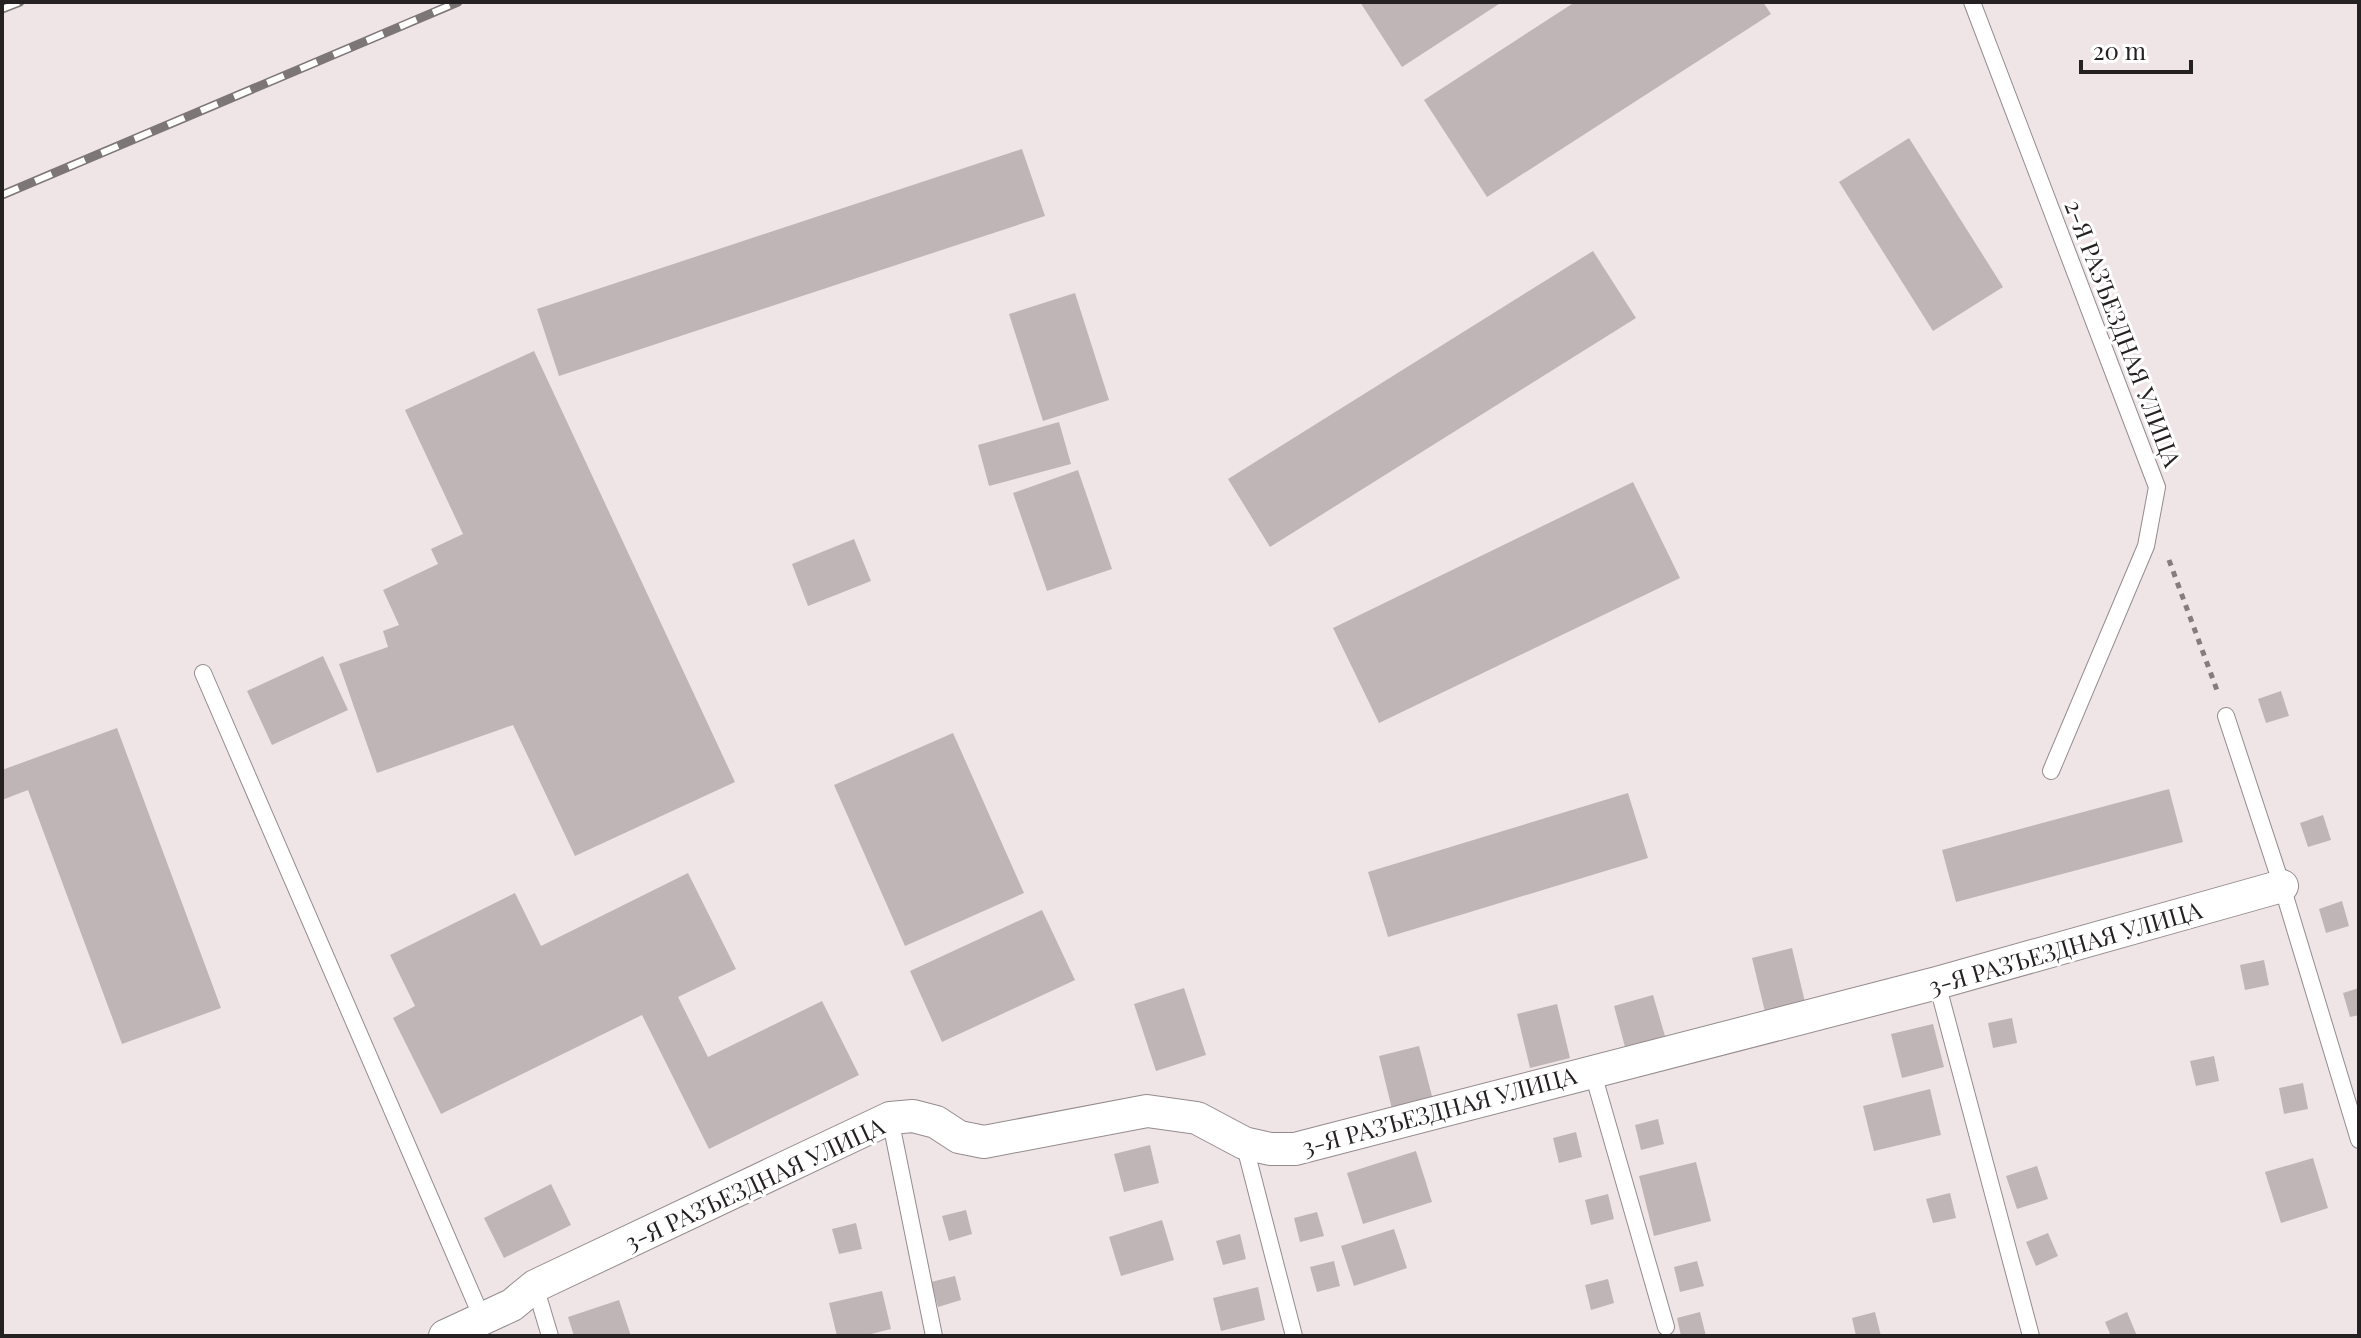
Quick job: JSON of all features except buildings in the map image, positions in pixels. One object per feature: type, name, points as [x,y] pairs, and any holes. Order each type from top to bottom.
[{"type":"street","name":"3-Я РАЗЪЕЗДНАЯ УЛИЦА","points":[[445,1336],[512,1305],[535,1286],[890,1118],[913,1116],[936,1122],[959,1137],[984,1142],[1147,1111],[1197,1118],[1244,1143],[1270,1149],[1295,1149],[1937,983],[2282,886]]},
{"type":"lane","name":"2-Я РАЗЪЕЗДНАЯ УЛИЦА","points":[[1972,2],[2157,487],[2146,546],[2051,771]]},
{"type":"lane","points":[[203,673],[483,1320]]},
{"type":"lane","points":[[2226,716],[2282,886],[2359,1140]]},
{"type":"lane","points":[[1937,983],[2031,1336]]},
{"type":"lane","points":[[1592,1070],[1666,1327]]},
{"type":"lane","points":[[890,1118],[934,1336]]},
{"type":"lane","points":[[1244,1143],[1294,1336]]},
{"type":"lane","points":[[535,1286],[550,1336]]},
{"type":"path","points":[[2152,512],[2226,716]]},
{"type":"railway","points":[[2,9],[20,2]]},
{"type":"railway","points":[[2,195],[458,2]]}]
